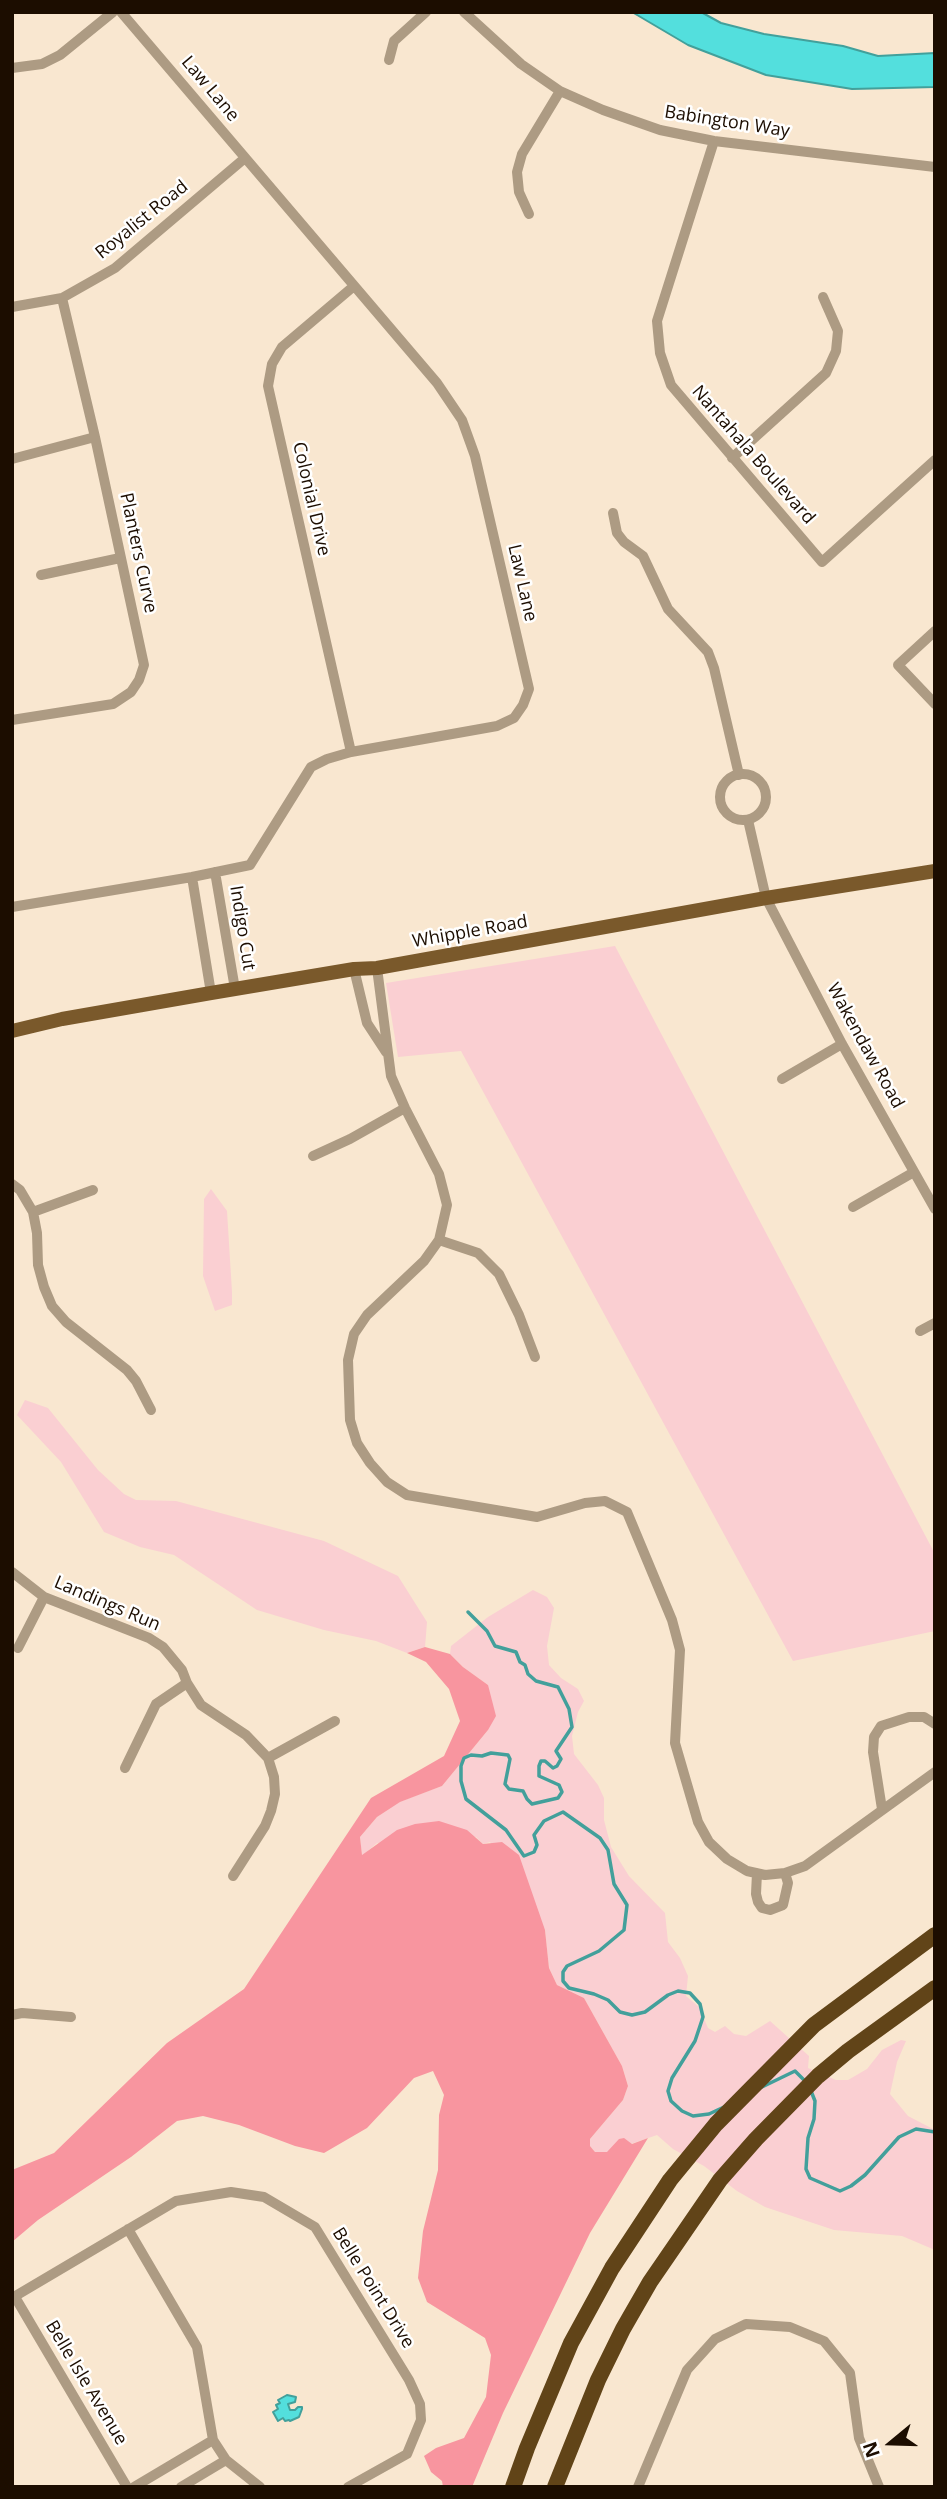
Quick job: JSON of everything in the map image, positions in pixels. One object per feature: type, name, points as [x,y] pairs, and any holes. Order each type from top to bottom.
[{"type":"highway","points":[[513,2487],[571,2343],[612,2268],[670,2180],[716,2124],[814,2025],[935,1935]]},
{"type":"highway","points":[[557,2483],[598,2380],[623,2329],[650,2282],[701,2205],[756,2139],[818,2076],[935,1988]]},
{"type":"main road","name":"Whipple Road","points":[[12,1031],[62,1019],[211,993],[354,969],[377,968],[766,898],[935,872]]},
{"type":"street","points":[[12,68],[42,64],[60,55],[113,12]]},
{"type":"street","name":"Law Lane","points":[[12,906],[250,865],[311,767],[351,752],[497,726],[514,718],[529,689],[475,456],[462,420],[437,383],[121,12]]},
{"type":"street","points":[[389,60],[394,41],[426,12]]},
{"type":"street","name":"Babington Way","points":[[464,12],[521,64],[560,91],[660,130],[714,141],[935,167]]},
{"type":"street","points":[[529,214],[519,192],[517,172],[522,154],[560,91]]},
{"type":"street","name":"Nantahala Boulevard","points":[[714,141],[657,321],[660,353],[671,385],[822,562],[935,460]]},
{"type":"street","name":"Royalist Road","points":[[12,307],[62,298],[115,268],[245,158]]},
{"type":"street","name":"Colonial Drive","points":[[351,752],[268,386],[272,365],[282,347],[354,286]]},
{"type":"street","name":"Planters Curve","points":[[12,720],[113,704],[131,692],[144,665],[62,298]]},
{"type":"street","points":[[732,458],[826,373],[836,351],[838,331],[823,298]]},
{"type":"street","points":[[12,459],[95,437]]},
{"type":"street","points":[[612,513],[617,533],[624,542],[643,556],[668,608],[708,652],[715,668],[739,775]]},
{"type":"street","points":[[41,575],[120,558]]},
{"type":"street","points":[[935,631],[898,665],[935,704]]},
{"type":"street","points":[[739,775],[755,777],[765,789],[765,805],[756,817],[748,820],[734,818],[728,814],[721,802],[722,788],[732,777],[739,775]]},
{"type":"street","name":"Wakendaw Road","points":[[748,820],[766,898],[842,1044],[935,1209]]},
{"type":"street","name":"Indigo Cut","points":[[215,872],[235,989]]},
{"type":"street","points":[[192,877],[211,993]]},
{"type":"street","points":[[377,968],[391,1076],[404,1108],[439,1174],[447,1205],[439,1240],[424,1261],[367,1315],[354,1334],[348,1360],[350,1419],[357,1443],[370,1463],[387,1482],[407,1495],[537,1517],[585,1503],[605,1501],[627,1512],[672,1620],[680,1650],[675,1743],[698,1822],[709,1842],[727,1859],[747,1871],[765,1875],[785,1873],[805,1866],[935,1772]]},
{"type":"street","points":[[354,969],[367,1023],[387,1054]]},
{"type":"street","points":[[782,1079],[842,1044]]},
{"type":"street","points":[[313,1156],[350,1139],[404,1108]]},
{"type":"street","points":[[853,1207],[914,1172]]},
{"type":"street","points":[[12,1184],[20,1190],[33,1212],[38,1265],[52,1306],[66,1322],[127,1370],[151,1410]]},
{"type":"street","points":[[33,1212],[93,1190]]},
{"type":"street","points":[[439,1240],[478,1253],[499,1274],[535,1357]]},
{"type":"street","points":[[920,1331],[935,1323]]},
{"type":"street","name":"Landings Run","points":[[12,1572],[44,1597],[149,1638],[163,1647],[182,1670],[201,1706],[246,1735],[268,1758]]},
{"type":"street","points":[[18,1648],[44,1597]]},
{"type":"street","points":[[125,1768],[156,1704],[187,1683]]},
{"type":"street","points":[[882,1809],[873,1752],[874,1737],[881,1726],[909,1717],[924,1717],[935,1724]]},
{"type":"street","points":[[233,1875],[265,1826],[271,1811],[275,1794],[274,1777],[268,1758],[335,1721]]},
{"type":"street","points":[[757,1873],[758,1902],[762,1908],[770,1910],[783,1905],[788,1883],[785,1873]]},
{"type":"street","points":[[12,2015],[22,2013],[71,2017]]},
{"type":"street","name":"Belle Point Drive","points":[[14,2297],[176,2201],[231,2192],[264,2197],[314,2227],[409,2380],[420,2404],[421,2420],[407,2454],[348,2487]]},
{"type":"street","points":[[128,2229],[197,2347],[212,2440],[226,2460],[260,2487]]},
{"type":"street","name":"Belle Isle Avenue","points":[[14,2297],[127,2487]]},
{"type":"street","points":[[638,2487],[687,2370],[715,2339],[746,2324],[790,2327],[824,2341],[849,2373],[859,2438],[879,2487]]},
{"type":"street","points":[[134,2487],[212,2440]]},
{"type":"street","points":[[181,2487],[226,2460]]},
{"type":"shaded area","points":[[615,946],[935,1554],[935,1631],[793,1661],[461,1051],[398,1057],[386,983]]},
{"type":"shaded area","points":[[211,1189],[227,1211],[232,1292],[232,1305],[215,1311],[203,1276],[204,1199]]},
{"type":"shaded area","points":[[25,1400],[48,1408],[98,1470],[124,1494],[136,1500],[176,1501],[324,1541],[398,1576],[427,1622],[425,1647],[407,1653],[376,1641],[324,1630],[257,1610],[174,1555],[140,1547],[104,1532],[61,1462],[17,1415]]},
{"type":"shaded area","points":[[533,1590],[547,1597],[554,1608],[547,1646],[549,1665],[561,1678],[578,1689],[584,1701],[578,1712],[572,1736],[574,1754],[598,1785],[604,1798],[604,1820],[611,1847],[629,1876],[665,1913],[668,1942],[680,1958],[688,1976],[686,1996],[699,2007],[708,2028],[715,2032],[725,2026],[734,2034],[746,2036],[770,2021],[809,2056],[808,2068],[836,2080],[848,2080],[867,2069],[882,2050],[901,2040],[906,2041],[897,2062],[890,2094],[908,2116],[935,2130],[935,2250],[902,2236],[834,2230],[765,2207],[737,2191],[704,2166],[673,2149],[657,2135],[608,2152],[595,2152],[590,2146],[590,2139],[623,2100],[628,2086],[622,2066],[584,1998],[557,1985],[549,1968],[545,1930],[490,1842],[483,1844],[476,1837],[377,1843],[362,1856],[360,1837],[377,1817],[399,1802],[442,1786],[488,1730],[488,1685],[450,1654],[451,1646],[488,1617]]},
{"type":"shaded area","points":[[425,1647],[450,1654],[488,1685],[496,1716],[488,1730],[442,1786],[400,1802],[377,1817],[360,1837],[362,1855],[397,1830],[439,1821],[467,1830],[483,1844],[502,1842],[519,1855],[545,1930],[549,1968],[557,1985],[584,1998],[622,2066],[628,2086],[623,2100],[590,2139],[590,2146],[595,2152],[607,2152],[619,2139],[624,2138],[632,2144],[648,2138],[590,2233],[503,2413],[472,2487],[443,2487],[442,2481],[431,2472],[424,2456],[436,2448],[464,2438],[486,2397],[491,2355],[485,2338],[427,2302],[418,2278],[423,2231],[438,2170],[439,2115],[444,2095],[433,2071],[414,2078],[367,2128],[324,2153],[203,2116],[177,2121],[131,2157],[38,2220],[12,2242],[12,2170],[54,2153],[167,2043],[244,1989],[371,1798],[444,1756],[460,1721],[449,1689],[426,1662],[407,1653]]},
{"type":"water","points":[[632,12],[701,12],[721,23],[764,34],[843,46],[878,56],[935,53],[935,87],[852,89],[766,75],[688,45]]},
{"type":"water","points":[[287,2395],[296,2397],[295,2402],[288,2404],[290,2410],[298,2407],[302,2409],[299,2417],[290,2421],[283,2418],[278,2421],[273,2412],[278,2409],[278,2400]]},
{"type":"waterway","points":[[468,1612],[487,1631],[495,1646],[516,1652],[528,1674],[536,1681],[558,1687],[569,1709],[572,1727],[556,1751],[561,1759],[557,1766],[553,1768],[545,1761],[541,1761],[539,1766],[539,1776],[559,1785],[562,1792],[558,1798],[532,1804],[523,1791],[509,1789],[505,1784],[510,1759],[508,1755],[491,1753],[464,1758],[461,1781],[466,1799],[506,1830],[524,1856],[534,1852],[537,1845],[534,1835],[544,1821],[563,1812],[600,1838],[608,1850],[614,1884],[627,1905],[624,1930],[599,1951],[567,1966],[563,1972],[563,1981],[569,1988],[594,1994],[608,2000],[620,2012],[632,2015],[645,2012],[678,1991],[690,1993],[700,2004],[703,2017],[695,2041],[672,2078],[668,2091],[671,2101],[693,2116],[709,2114],[724,2107]]},
{"type":"waterway","points":[[762,2087],[795,2071],[805,2081]]},
{"type":"waterway","points":[[811,2091],[815,2101],[814,2119],[808,2138],[806,2169],[810,2178],[840,2191],[865,2175],[899,2137],[916,2129],[935,2132]]}]
